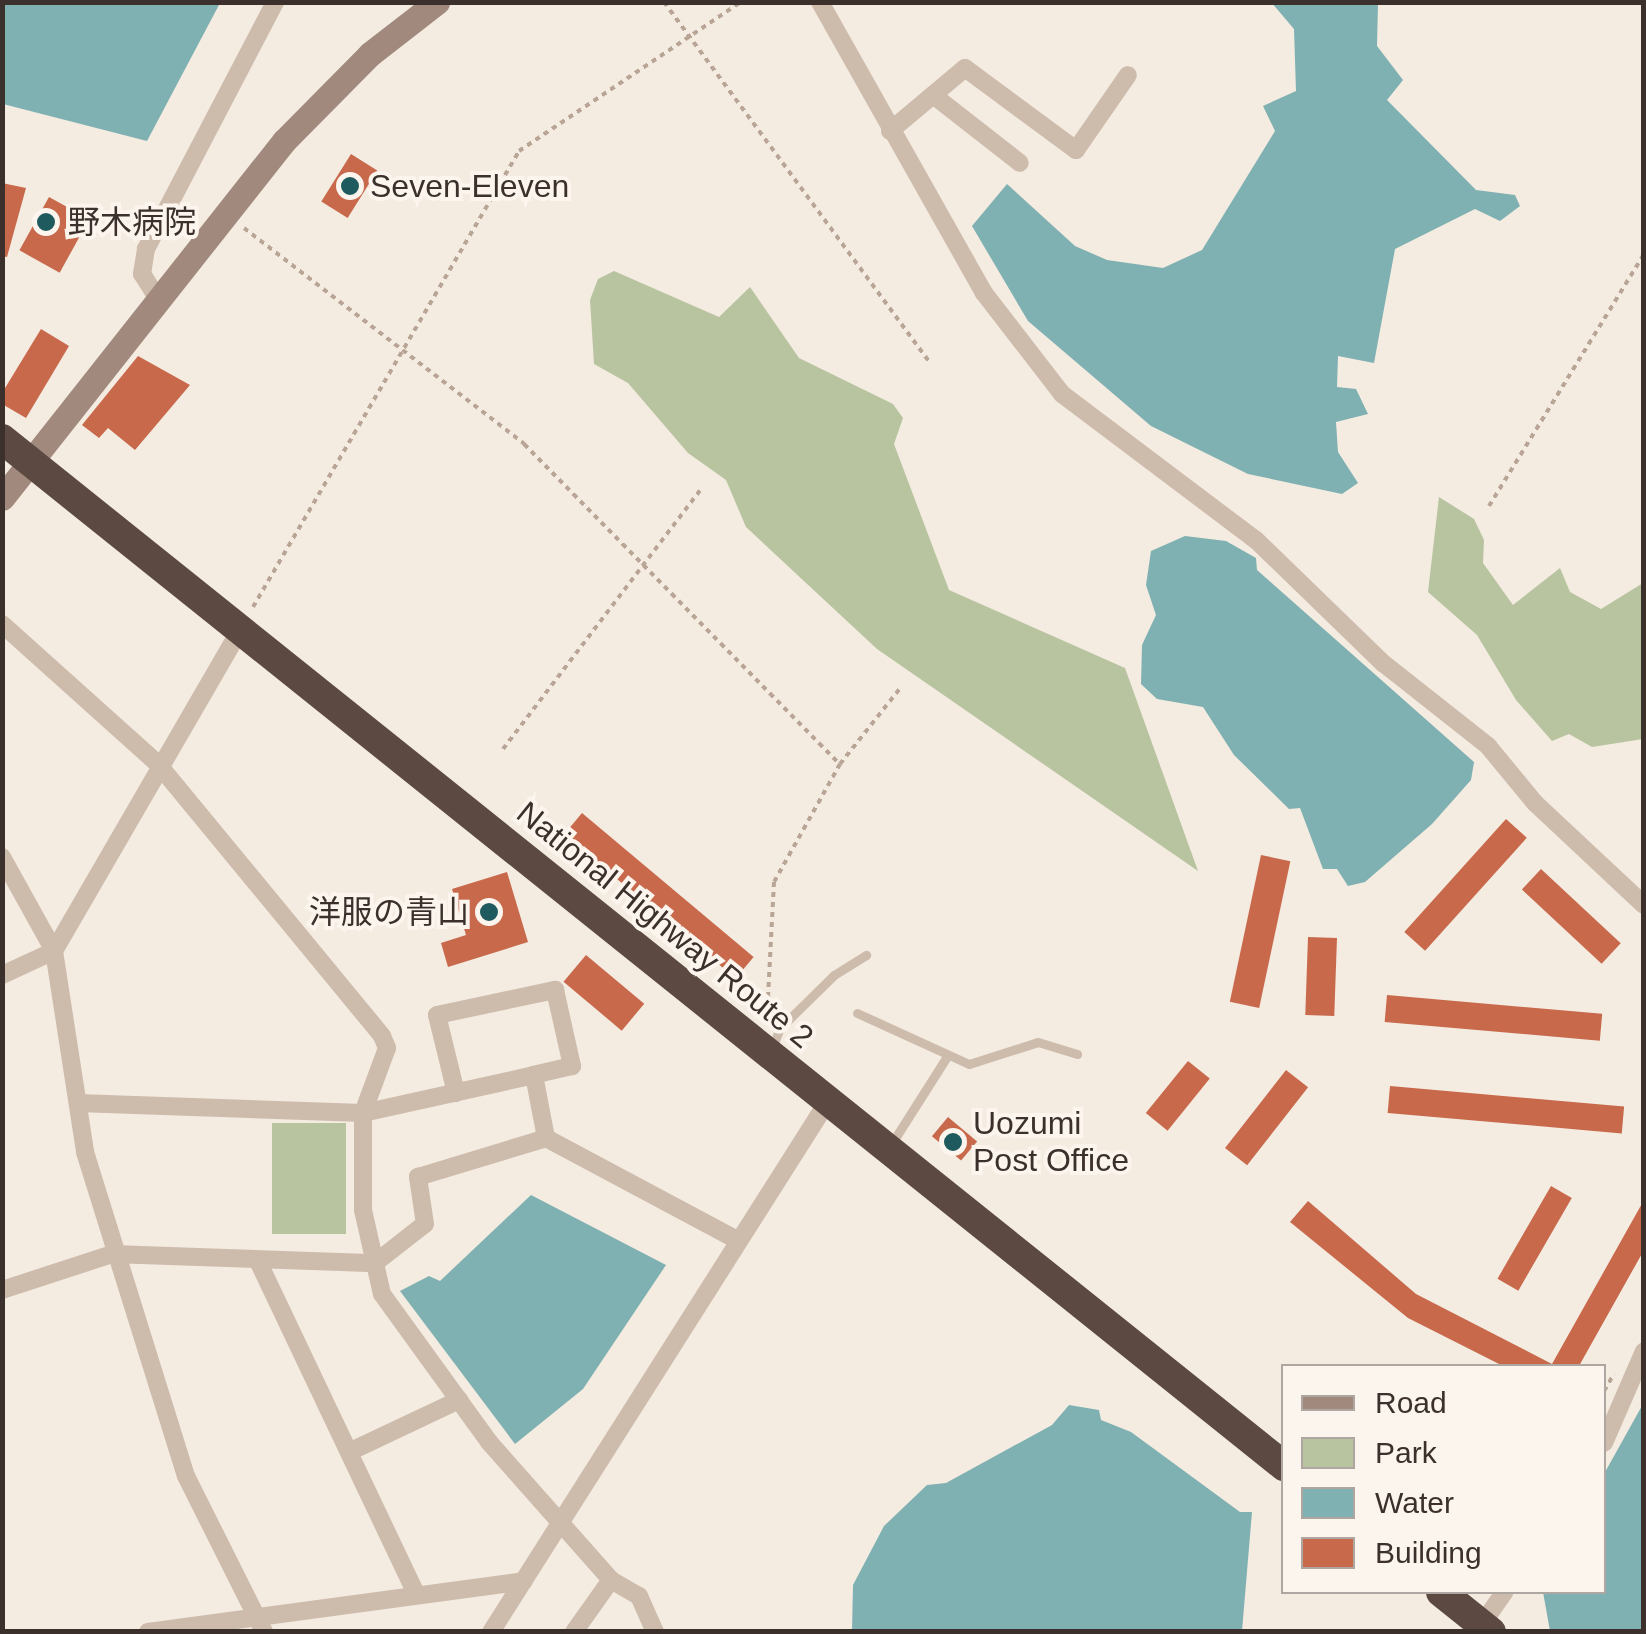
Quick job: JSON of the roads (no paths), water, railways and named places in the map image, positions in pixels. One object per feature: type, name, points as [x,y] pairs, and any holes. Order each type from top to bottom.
[{"type":"highway","name":"National Highway Route 2","points":[[2,439],[240,630],[775,1040],[828,1101],[1281,1464]]},
{"type":"highway","points":[[1444,1594],[1486,1628]]},
{"type":"main road","points":[[2,498],[156,296],[326,95],[437,2]]},
{"type":"street","points":[[156,296],[142,274],[146,249],[275,2]]},
{"type":"street","points":[[820,2],[984,293],[1062,394],[1256,540],[1382,664],[1488,746],[1535,803],[1644,905]]},
{"type":"street","points":[[890,131],[965,68],[1076,150],[1128,74]]},
{"type":"street","points":[[933,94],[1020,163]]},
{"type":"street","points":[[2,624],[158,764],[382,1036],[384,1062],[363,1112],[363,1210],[382,1294],[459,1400],[611,1580],[638,1596],[655,1632]]},
{"type":"street","points":[[2,975],[54,951],[158,764],[240,630]]},
{"type":"street","points":[[2,857],[54,951],[78,1103],[112,1254],[186,1476],[262,1624]]},
{"type":"street","points":[[78,1103],[363,1112],[456,1094],[572,1066],[555,990],[438,1015],[456,1094]]},
{"type":"street","points":[[534,1075],[546,1138]]},
{"type":"street","points":[[491,1632],[736,1240],[828,1101]]},
{"type":"street","points":[[2,1290],[112,1254],[374,1262],[425,1224],[418,1177],[546,1138],[736,1240]]},
{"type":"street","points":[[258,1261],[415,1591]]},
{"type":"street","points":[[1606,1438],[1644,1352]]},
{"type":"street","points":[[348,1452],[459,1400]]},
{"type":"street","points":[[148,1632],[262,1624],[415,1591],[524,1580]]},
{"type":"street","points":[[574,1632],[611,1580]]},
{"type":"street","points":[[1486,1628],[1503,1594]]},
{"type":"lane","points":[[775,1040],[834,974],[866,956]]},
{"type":"lane","points":[[856,1013],[946,1058],[969,1064],[1038,1042],[1077,1054]]},
{"type":"lane","points":[[888,1149],[946,1058]]},
{"type":"water","points":[[1271,2],[1378,3],[1377,46],[1403,80],[1387,100],[1476,190],[1515,195],[1520,206],[1500,221],[1475,209],[1395,249],[1374,363],[1338,356],[1337,387],[1356,389],[1368,414],[1336,422],[1338,452],[1358,483],[1342,494],[1248,474],[1151,426],[1028,321],[972,226],[1007,184],[1075,246],[1107,260],[1163,268],[1202,250],[1275,131],[1263,106],[1296,91],[1294,29]]},
{"type":"water","points":[[2,3],[220,3],[147,141],[3,104]]},
{"type":"water","points":[[1185,536],[1226,541],[1256,558],[1257,570],[1474,762],[1471,780],[1432,824],[1365,882],[1348,886],[1337,869],[1323,869],[1300,808],[1289,809],[1234,755],[1203,707],[1157,699],[1141,684],[1142,645],[1156,615],[1146,585],[1151,551]]},
{"type":"water","points":[[531,1195],[666,1265],[583,1389],[515,1444],[400,1291],[429,1276],[440,1281]]},
{"type":"water","points":[[1643,1404],[1643,1631],[1550,1631],[1543,1594],[1606,1594],[1606,1470]]},
{"type":"water","points":[[1069,1405],[1099,1410],[1101,1420],[1131,1432],[1240,1512],[1252,1512],[1242,1631],[852,1631],[853,1585],[884,1526],[927,1485],[946,1483],[1052,1425]]},
{"type":"place","name":"Seven-Eleven","points":[[350,186]]},
{"type":"place","name":"野木病院","points":[[46,222]]},
{"type":"place","name":"洋服の青山","points":[[489,912]]},
{"type":"place","name":"Uozumi Post Office","points":[[953,1142]]}]
